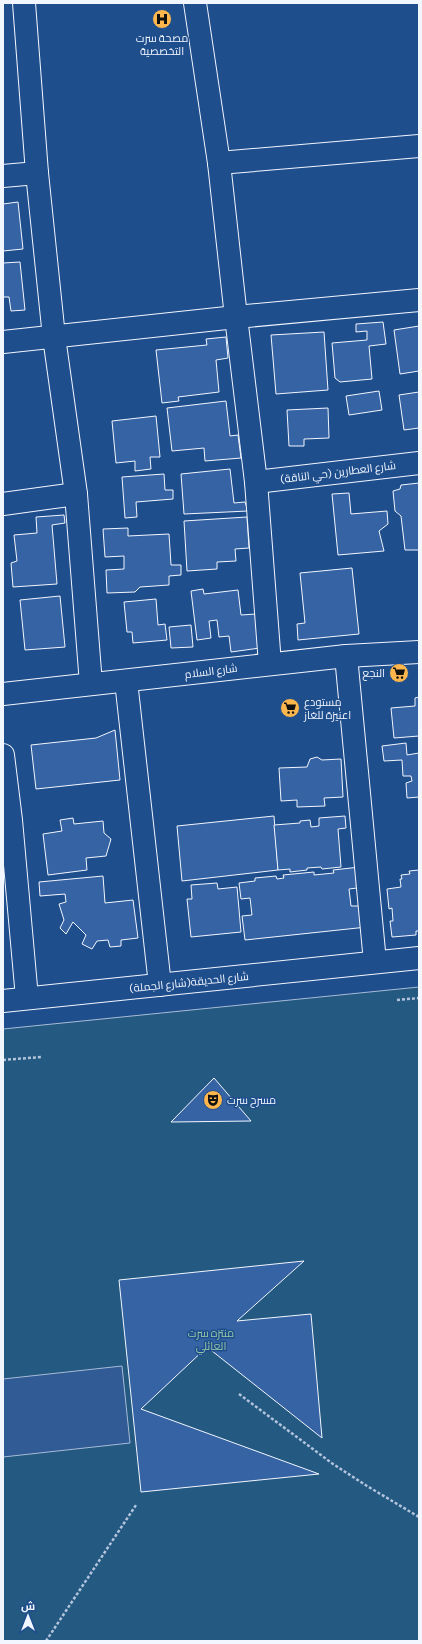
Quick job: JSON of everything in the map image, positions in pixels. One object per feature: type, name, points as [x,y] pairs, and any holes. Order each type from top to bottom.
[{"type":"street","points":[[24,3],[37,172],[54,337],[76,494],[91,684]]},
{"type":"street","points":[[195,3],[219,163],[256,482],[270,664]]},
{"type":"street","points":[[219,163],[419,146]]},
{"type":"street","points":[[3,176],[37,172]]},
{"type":"street","points":[[3,342],[236,317],[419,300]]},
{"type":"street","name":"شارع العطارين (حي الناقة)","points":[[256,482],[419,463]]},
{"type":"street","points":[[3,504],[76,494]]},
{"type":"street","name":"شارع السلام","points":[[3,694],[346,656],[419,652]]},
{"type":"street","points":[[346,656],[375,962]]},
{"type":"street","points":[[126,681],[160,985]]},
{"type":"street","points":[[3,754],[11,820],[27,998]]},
{"type":"street","name":"شارع الحديقة(شارع الجملة)","points":[[3,1001],[419,958]]},
{"type":"path","points":[[397,1000],[419,998]]},
{"type":"path","points":[[3,1060],[41,1057]]},
{"type":"path","points":[[238,1394],[333,1464],[419,1517]]},
{"type":"path","points":[[46,1641],[136,1505]]},
{"type":"green space","name":"منتزه سرت العائلي","points":[[419,987],[419,1641],[3,1641],[3,1029]]},
{"type":"shaded area","points":[[122,1366],[130,1443],[3,1457],[3,1379]]},
{"type":"building","points":[[18,202],[23,249],[3,251],[3,204]]},
{"type":"building","points":[[20,262],[25,310],[11,311],[9,297],[3,297],[3,263]]},
{"type":"building","points":[[383,322],[386,344],[369,346],[372,379],[340,382],[335,378],[332,343],[367,340],[367,331],[356,332],[356,324]]},
{"type":"building","points":[[419,326],[419,371],[400,374],[394,330]]},
{"type":"building","points":[[324,332],[328,390],[276,394],[271,335]]},
{"type":"building","points":[[226,337],[228,358],[216,360],[219,392],[178,397],[179,401],[162,403],[156,350],[207,345],[206,339]]},
{"type":"building","points":[[379,391],[382,410],[349,415],[346,396]]},
{"type":"building","points":[[419,392],[419,428],[404,430],[399,395]]},
{"type":"building","points":[[226,401],[230,436],[238,435],[241,458],[205,461],[204,448],[172,451],[167,408]]},
{"type":"building","points":[[328,408],[329,438],[304,439],[304,446],[289,446],[287,410]]},
{"type":"building","points":[[156,416],[160,457],[150,457],[151,469],[135,471],[135,461],[116,463],[112,421]]},
{"type":"building","points":[[230,469],[234,503],[245,502],[248,511],[184,514],[181,474]]},
{"type":"building","points":[[164,474],[165,490],[173,490],[173,499],[136,502],[137,517],[125,518],[122,477]]},
{"type":"building","points":[[419,483],[419,550],[405,550],[401,516],[395,511],[393,491],[400,489],[401,485]]},
{"type":"building","points":[[349,493],[351,514],[387,511],[388,524],[379,531],[384,551],[338,555],[332,494]]},
{"type":"building","points":[[64,515],[65,523],[52,525],[57,584],[13,587],[11,563],[17,561],[14,535],[37,533],[36,517]]},
{"type":"building","points":[[247,517],[249,548],[235,549],[236,561],[217,562],[217,569],[187,571],[184,521]]},
{"type":"building","points":[[128,528],[128,536],[169,534],[171,565],[181,565],[181,575],[169,576],[169,585],[140,587],[135,592],[107,593],[106,570],[124,569],[124,556],[105,557],[103,529]]},
{"type":"building","points":[[352,568],[359,634],[298,640],[297,624],[305,623],[300,573]]},
{"type":"building","points":[[203,589],[204,594],[238,590],[241,615],[256,614],[260,648],[231,652],[229,636],[219,637],[217,620],[209,621],[211,638],[197,640],[191,591]]},
{"type":"building","points":[[60,596],[65,647],[25,650],[20,600]]},
{"type":"building","points":[[156,599],[158,625],[165,624],[167,640],[133,643],[132,632],[127,632],[124,602]]},
{"type":"building","points":[[191,625],[193,647],[171,648],[169,627]]},
{"type":"building","points":[[419,697],[419,736],[394,738],[391,708],[415,706],[415,698]]},
{"type":"building","points":[[115,730],[120,780],[36,789],[31,745],[96,738]]},
{"type":"building","points":[[406,743],[407,755],[419,753],[419,797],[407,798],[406,783],[412,781],[411,776],[403,776],[402,760],[384,761],[382,746]]},
{"type":"building","points":[[317,757],[322,760],[341,759],[343,797],[324,798],[325,806],[297,807],[297,800],[281,801],[279,768],[307,767],[310,759]]},
{"type":"building","points":[[274,816],[278,870],[182,881],[177,826]]},
{"type":"building","points":[[345,816],[346,828],[338,829],[341,867],[322,869],[321,867],[307,868],[307,870],[290,872],[290,869],[278,870],[274,825],[300,823],[300,821],[310,820],[311,827],[319,826],[319,818]]},
{"type":"building","points":[[73,818],[74,824],[103,821],[104,833],[111,839],[106,856],[86,858],[87,870],[48,875],[43,834],[62,831],[60,820]]},
{"type":"building","points":[[360,867],[362,885],[356,885],[357,888],[349,889],[351,906],[359,906],[367,927],[245,940],[242,916],[252,915],[250,898],[241,899],[239,883],[255,881],[255,878],[276,876],[277,879],[284,878],[283,875],[314,872],[314,875],[334,873],[333,870]]},
{"type":"building","points":[[419,870],[419,931],[416,931],[416,935],[392,937],[390,921],[393,921],[392,908],[389,909],[387,889],[401,887],[401,875],[410,874],[409,871]]},
{"type":"building","points":[[103,876],[105,903],[133,900],[138,938],[121,940],[121,946],[110,947],[108,940],[97,941],[92,949],[82,944],[86,935],[73,922],[66,934],[60,928],[64,920],[59,904],[66,902],[65,894],[40,896],[39,882]]},
{"type":"building","points":[[217,883],[218,889],[237,887],[241,932],[191,937],[187,899],[192,899],[191,885]]},
{"type":"building","name":"مسرح سرت","points":[[214,1078],[251,1121],[171,1122]]},
{"type":"building","points":[[304,1261],[237,1321],[311,1314],[322,1438],[207,1347],[141,1409],[319,1474],[141,1492],[119,1280]]},
{"type":"place","name":"مصحة سرت التخصصية","points":[[162,19]]},
{"type":"place","name":"النجع","points":[[399,673]]},
{"type":"place","name":"مستودع اعنيزة للغاز","points":[[290,708]]},
{"type":"place","name":"مسرح سرت","points":[[213,1100]]}]
